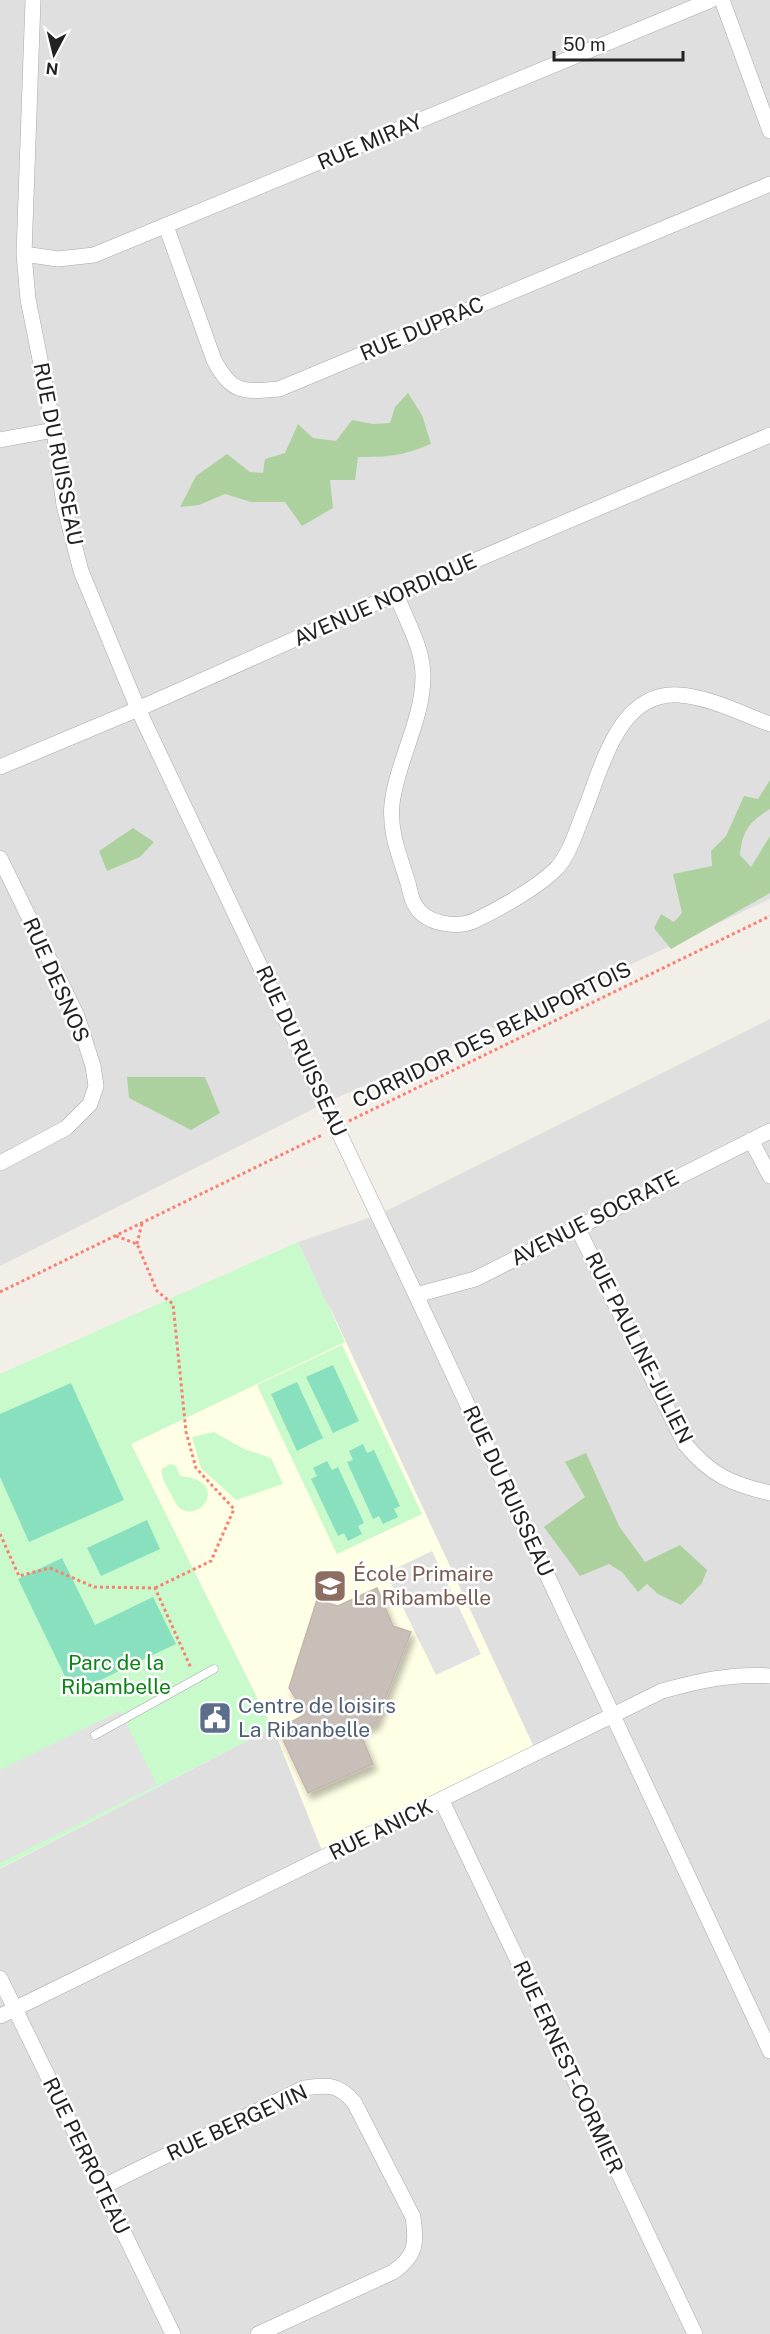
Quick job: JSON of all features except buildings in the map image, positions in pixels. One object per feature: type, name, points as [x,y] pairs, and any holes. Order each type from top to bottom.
[{"type":"street","name":"RUE DU RUISSEAU","points":[[33,0],[24,254],[28,299],[54,430],[64,505],[81,571],[138,709],[416,1294],[770,2051]]},
{"type":"street","name":"RUE MIRAY","points":[[24,254],[58,259],[94,255],[711,0]]},
{"type":"street","points":[[722,0],[770,131]]},
{"type":"street","name":"RUE DUPRAC","points":[[166,226],[214,360],[224,378],[236,388],[262,391],[279,389],[770,184]]},
{"type":"street","points":[[0,440],[54,430]]},
{"type":"street","name":"AVENUE NORDIQUE","points":[[0,767],[138,709],[396,594],[770,435]]},
{"type":"street","points":[[396,594],[420,655],[423,674],[422,696],[392,801],[391,820],[394,839],[415,906],[426,917],[441,923],[473,922],[537,884],[557,868],[569,848],[616,731],[632,711],[651,700],[678,694],[700,698],[770,724]]},
{"type":"street","name":"RUE DESNOS","points":[[0,858],[77,1016],[93,1066],[96,1086],[90,1104],[66,1128],[0,1162]]},
{"type":"street","name":"AVENUE SOCRATE","points":[[416,1294],[475,1279],[770,1131]]},
{"type":"street","points":[[751,1140],[770,1176]]},
{"type":"street","name":"RUE PAULINE-JULIEN","points":[[578,1227],[685,1444],[701,1464],[720,1477],[770,1493]]},
{"type":"street","name":"RUE ANICK","points":[[0,2016],[662,1691],[703,1679],[746,1674],[770,1676]]},
{"type":"street","name":"RUE ERNEST-CORMIER","points":[[442,1801],[695,2334]]},
{"type":"street","name":"RUE PERROTEAU","points":[[0,1978],[173,2334]]},
{"type":"street","name":"RUE BERGEVIN","points":[[102,2187],[304,2088],[332,2086],[344,2091],[354,2102],[413,2217],[416,2235],[414,2249],[407,2262],[393,2272],[258,2334]]},
{"type":"lane","points":[[95,1735],[214,1669]]},
{"type":"path","name":"CORRIDOR DES BEAUPORTOIS","points":[[0,1292],[770,916]]},
{"type":"path","points":[[0,1534],[19,1576],[50,1568],[94,1587],[155,1588],[211,1561],[234,1509],[196,1468],[186,1432],[173,1304],[157,1291],[137,1244],[142,1223]]},
{"type":"path","points":[[116,1236],[137,1244]]},
{"type":"path","points":[[155,1588],[196,1679]]},
{"type":"shaded area","points":[[0,0],[770,0],[770,899],[526,1014],[325,1103],[0,1266]]},
{"type":"shaded area","points":[[770,1019],[770,2334],[0,2334],[0,1869],[272,1728],[275,1733],[537,1754],[298,1242],[378,1215]]},
{"type":"shaded area","name":"École Primaire La Ribambelle","points":[[327,1301],[537,1754],[325,1858],[275,1733],[131,1444],[344,1342]]},
{"type":"shaded area","points":[[432,1551],[481,1654],[436,1675],[386,1573]]},
{"type":"shaded area","points":[[120,1711],[157,1785],[0,1863],[0,1770]]},
{"type":"green space","points":[[408,393],[422,415],[431,444],[395,455],[358,457],[355,480],[330,480],[333,508],[302,526],[285,502],[251,502],[225,494],[199,505],[180,507],[196,476],[227,454],[250,472],[263,473],[265,459],[285,453],[298,424],[313,438],[336,441],[352,420],[373,424],[390,423],[395,407]]},
{"type":"green space","points":[[770,780],[770,809],[748,828],[740,855],[751,867],[770,836],[770,893],[671,949],[654,928],[661,914],[674,922],[682,913],[673,874],[712,866],[711,851],[726,836],[744,796],[758,799]]},
{"type":"green space","points":[[133,828],[154,842],[140,857],[107,871],[99,851]]},
{"type":"green space","points":[[127,1077],[205,1077],[220,1113],[191,1130],[129,1098]]},
{"type":"green space","name":"Parc de la Ribambelle","points":[[298,1242],[345,1342],[131,1444],[272,1728],[0,1868],[0,1374]]},
{"type":"green space","points":[[342,1345],[422,1514],[337,1554],[257,1385]]},
{"type":"green space","points":[[333,1365],[359,1421],[333,1433],[306,1377]]},
{"type":"green space","points":[[297,1382],[323,1438],[297,1451],[271,1394]]},
{"type":"green space","points":[[71,1383],[124,1500],[29,1542],[0,1477],[0,1414]]},
{"type":"green space","points":[[214,1432],[244,1449],[271,1458],[283,1484],[236,1500],[201,1468],[192,1437]]},
{"type":"green space","points":[[363,1444],[367,1453],[374,1450],[400,1506],[394,1509],[398,1517],[383,1524],[379,1516],[373,1519],[347,1462],[353,1460],[349,1451]]},
{"type":"green space","points":[[586,1453],[619,1526],[645,1562],[680,1545],[707,1570],[702,1583],[681,1605],[658,1594],[647,1584],[638,1592],[622,1572],[609,1564],[580,1576],[544,1527],[585,1497],[565,1462]]},
{"type":"green space","points":[[327,1461],[332,1470],[338,1467],[364,1523],[358,1526],[362,1534],[348,1541],[344,1533],[338,1536],[311,1479],[317,1476],[313,1468]]},
{"type":"green space","points":[[170,1464],[176,1466],[180,1476],[195,1479],[204,1485],[208,1492],[207,1499],[197,1510],[181,1509],[176,1504],[162,1476],[162,1469]]},
{"type":"green space","points":[[147,1520],[160,1549],[101,1576],[87,1548]]},
{"type":"green space","points":[[62,1558],[95,1625],[153,1597],[176,1644],[73,1693],[18,1579]]},
{"type":"place","name":"École Primaire La Ribambelle","points":[[330,1586]]},
{"type":"place","name":"Centre de loisirs La Ribanbelle","points":[[215,1718]]}]
